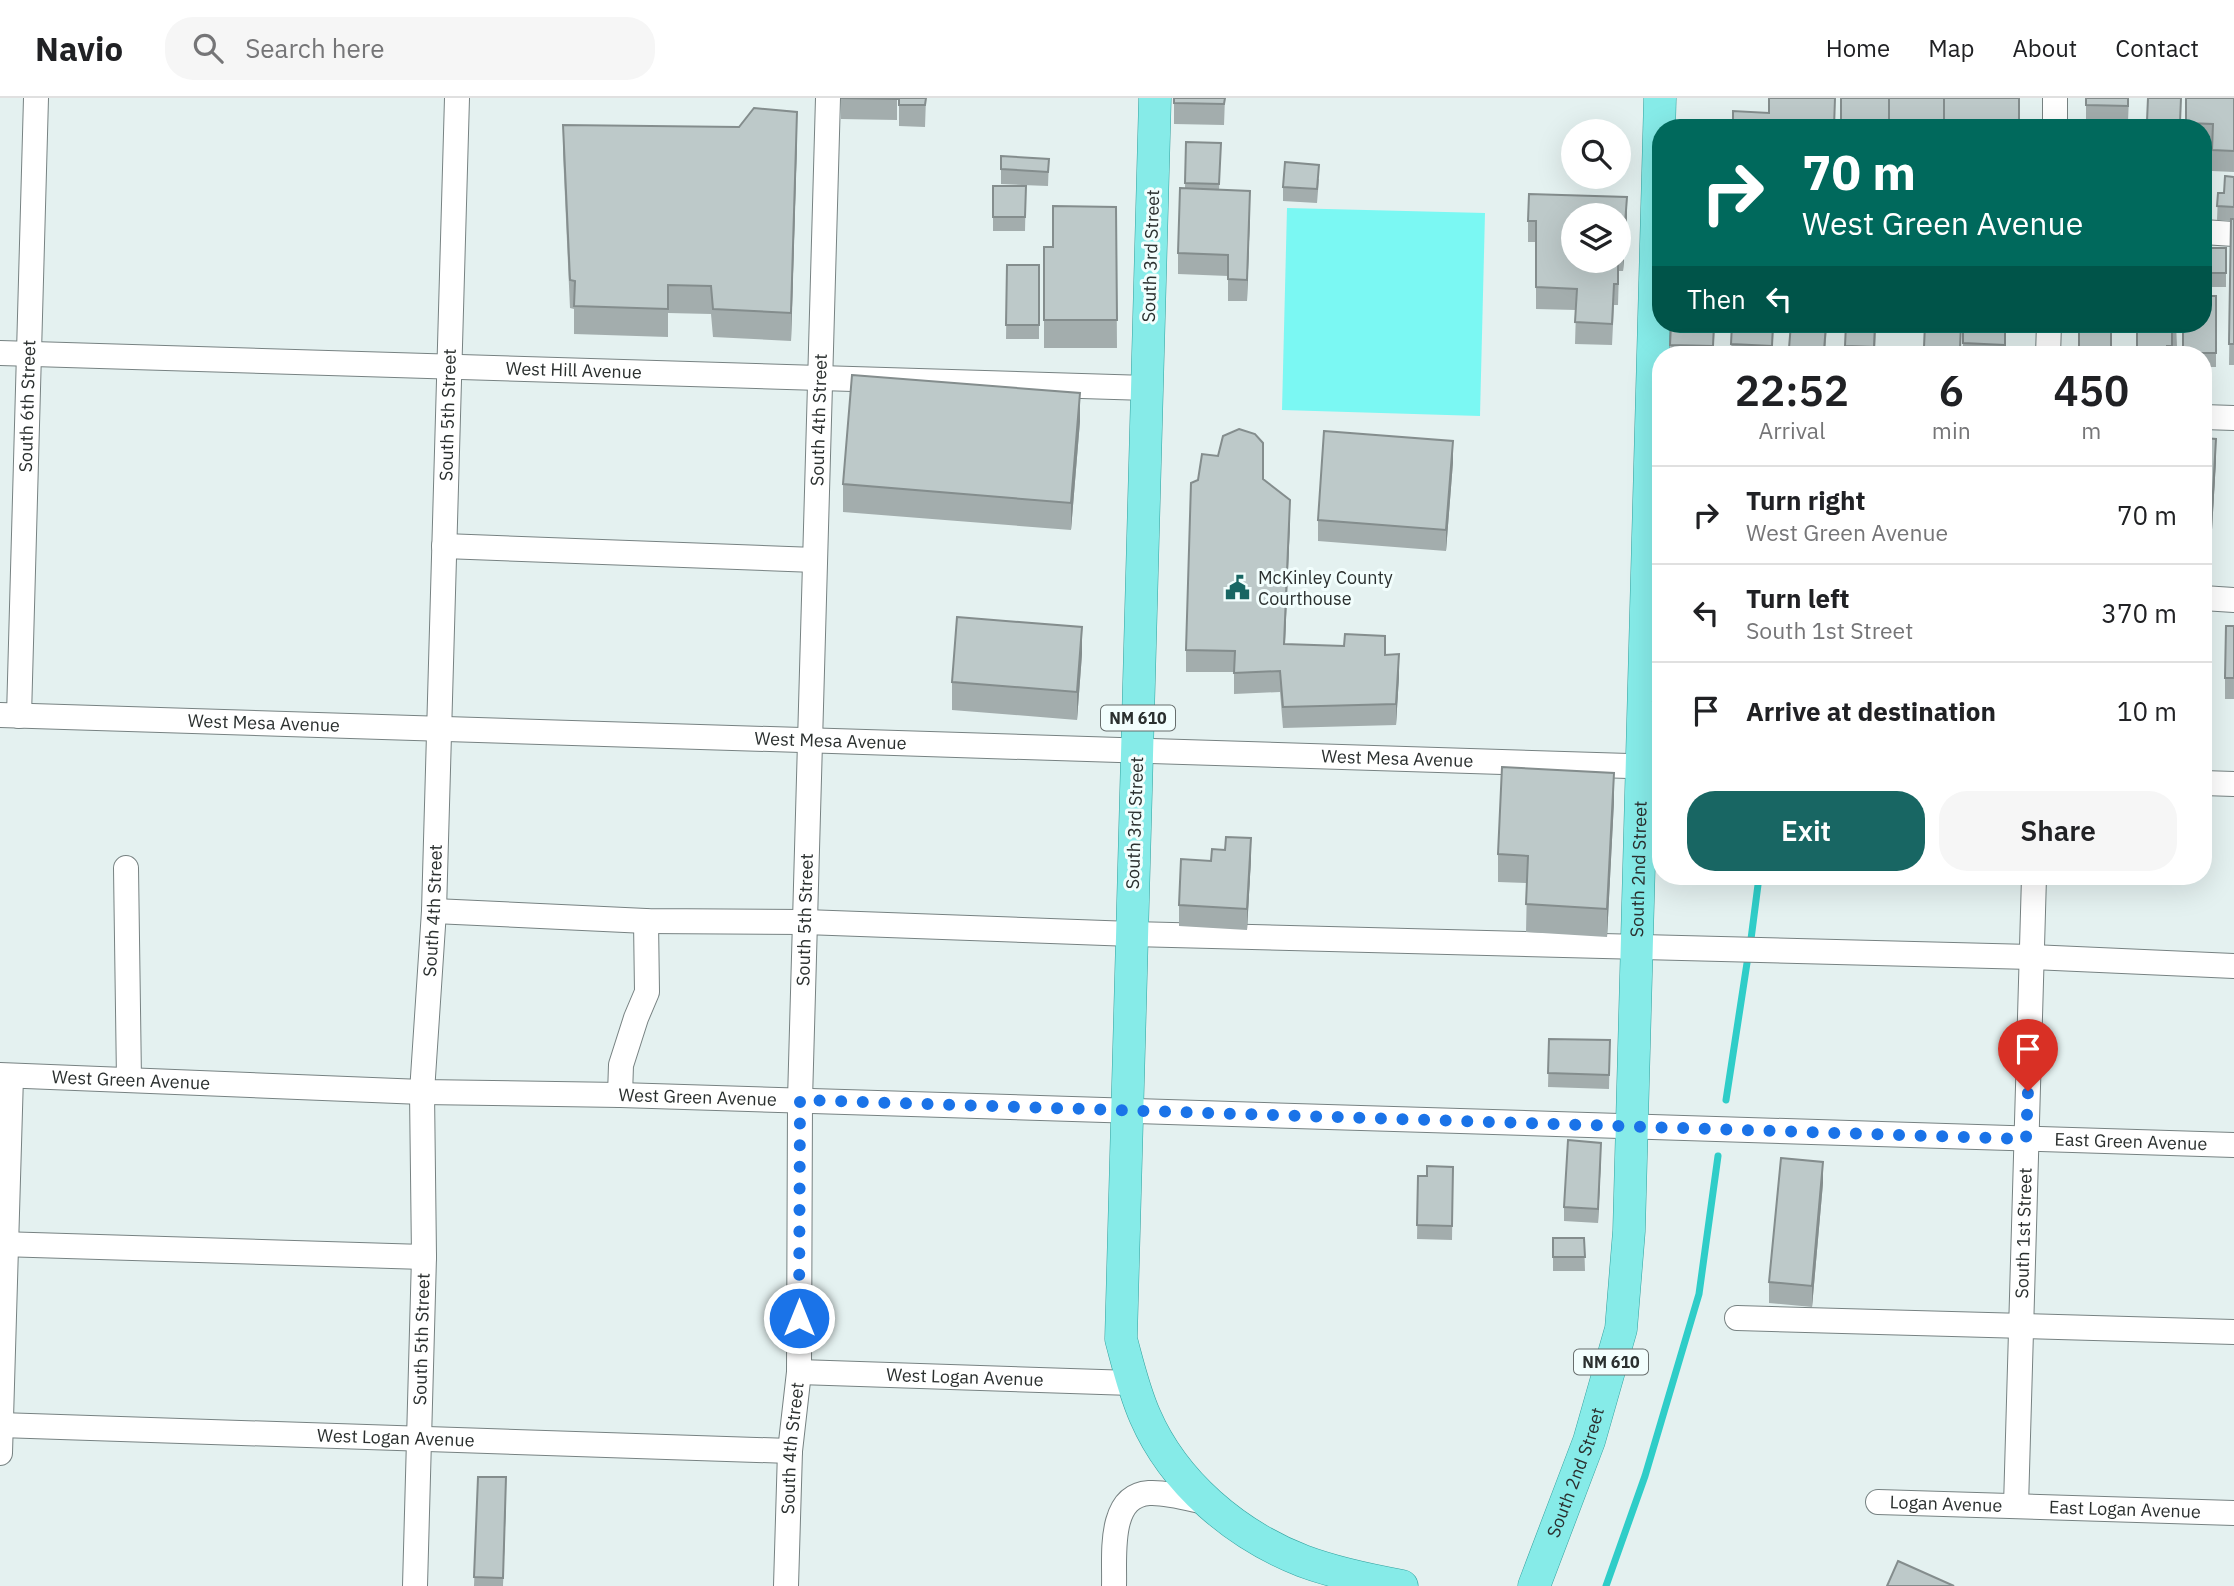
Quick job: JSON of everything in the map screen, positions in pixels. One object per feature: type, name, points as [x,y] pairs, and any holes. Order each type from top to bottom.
[{"type":"main road","name":"South 3rd Street","points":[[1155,98],[1121,1339],[1132,1383],[1146,1418],[1167,1455],[1209,1503]]},
{"type":"main road","name":"South 2nd Street","points":[[1660,98],[1660,119]]},
{"type":"main road","name":"South 2nd Street","points":[[1534,1586],[1589,1441],[1620,1329],[1629,1231],[1636,946],[1651,766],[1652,704]]},
{"type":"main road","name":"NM 610","points":[[1209,1503],[1245,1531],[1303,1561],[1402,1586]]},
{"type":"street","name":"South 6th Street","points":[[9,716],[12,537],[29,354],[36,98]]},
{"type":"street","name":"South 5th Street","points":[[439,729],[457,98]]},
{"type":"street","name":"South 4th Street","points":[[810,740],[828,98]]},
{"type":"street","points":[[2055,119],[2056,98]]},
{"type":"street","points":[[2212,233],[2234,234]]},
{"type":"street","name":"West Hill Avenue","points":[[0,353],[1147,388]]},
{"type":"street","points":[[2212,417],[2234,418]]},
{"type":"street","points":[[444,545],[815,561]]},
{"type":"street","points":[[2212,599],[2234,600]]},
{"type":"street","name":"West Mesa Avenue","points":[[9,716],[1651,766]]},
{"type":"street","name":"South 4th Street","points":[[422,1092],[434,911],[439,729]]},
{"type":"street","name":"South 5th Street","points":[[800,1100],[810,740]]},
{"type":"street","points":[[2212,783],[2234,784]]},
{"type":"street","points":[[126,868],[129,1080]]},
{"type":"street","name":"South 1st Street","points":[[2016,1506],[2034,885]]},
{"type":"street","points":[[434,911],[646,921],[805,922],[1132,934],[2031,957],[2234,966]]},
{"type":"street","points":[[620,1095],[621,1065],[636,1018],[648,992],[646,921]]},
{"type":"street","points":[[0,1452],[5,1076]]},
{"type":"street","name":"West Green Avenue","points":[[5,1076],[422,1092],[800,1100],[2026,1139]]},
{"type":"street","name":"South 5th Street","points":[[415,1586],[424,1257],[422,1092]]},
{"type":"street","name":"South 4th Street","points":[[786,1586],[790,1451],[799,1372],[800,1100]]},
{"type":"street","name":"East Green Avenue","points":[[2026,1139],[2234,1145]]},
{"type":"street","points":[[3,1244],[424,1257]]},
{"type":"street","points":[[1737,1318],[2234,1332]]},
{"type":"street","name":"West Logan Avenue","points":[[799,1372],[1132,1383]]},
{"type":"street","name":"West Logan Avenue","points":[[0,1425],[790,1451]]},
{"type":"street","points":[[1114,1586],[1115,1528],[1124,1508],[1135,1497],[1148,1493],[1209,1503]]},
{"type":"street","name":"Logan Avenue","points":[[1878,1502],[2016,1506]]},
{"type":"street","name":"East Logan Avenue","points":[[2016,1506],[2234,1513]]},
{"type":"shaded area","points":[[1287,208],[1485,213],[1480,416],[1282,410]]},
{"type":"building","points":[[899,98],[926,98],[925,105],[899,105]]},
{"type":"building","points":[[1174,98],[1225,98],[1224,104],[1174,103]]},
{"type":"building","points":[[1769,98],[1835,98],[1834,119],[1733,119],[1733,111],[1769,113]]},
{"type":"building","points":[[1841,98],[1889,98],[1889,119],[1841,119]]},
{"type":"building","points":[[1889,98],[1944,98],[1944,119],[1889,119]]},
{"type":"building","points":[[1944,98],[2019,98],[2019,119],[1944,119]]},
{"type":"building","points":[[2086,98],[2128,98],[2128,106],[2086,105]]},
{"type":"building","points":[[2148,98],[2181,98],[2180,119],[2147,119]]},
{"type":"building","points":[[2186,98],[2234,98],[2234,151],[2212,150],[2212,119],[2186,119]]},
{"type":"building","points":[[754,108],[797,112],[791,313],[713,309],[711,286],[668,285],[668,309],[574,306],[575,281],[570,280],[563,125],[739,127]]},
{"type":"building","points":[[1186,142],[1221,143],[1219,184],[1185,183]]},
{"type":"building","points":[[1001,156],[1049,159],[1048,172],[1001,169]]},
{"type":"building","points":[[1285,162],[1319,165],[1317,189],[1283,187]]},
{"type":"building","points":[[2225,176],[2234,177],[2234,207],[2217,206],[2218,193],[2224,193]]},
{"type":"building","points":[[993,186],[1026,186],[1025,217],[993,217]]},
{"type":"building","points":[[1180,188],[1250,191],[1247,280],[1228,279],[1228,255],[1178,253]]},
{"type":"building","points":[[1529,194],[1627,197],[1627,203],[1561,203],[1561,273],[1618,273],[1618,284],[1614,284],[1612,324],[1575,322],[1577,289],[1536,287],[1536,221],[1528,221]]},
{"type":"building","points":[[1053,206],[1116,207],[1117,320],[1044,320],[1044,247],[1053,247]]},
{"type":"building","points":[[2231,219],[2234,219],[2234,344],[2229,344]]},
{"type":"building","points":[[2212,248],[2226,248],[2226,273],[2212,273]]},
{"type":"building","points":[[1007,265],[1039,265],[1039,325],[1006,325]]},
{"type":"building","points":[[2212,296],[2216,296],[2216,353],[2212,353],[2212,346],[2183,346],[2183,333],[2212,333]]},
{"type":"building","points":[[1671,333],[1714,333],[1713,346],[1670,345]]},
{"type":"building","points":[[1732,333],[1773,333],[1772,346],[1731,344]]},
{"type":"building","points":[[1790,333],[1825,333],[1824,346],[1789,346]]},
{"type":"building","points":[[1846,333],[1875,333],[1874,346],[1845,346]]},
{"type":"building","points":[[1925,333],[1961,333],[1960,346],[1924,346]]},
{"type":"building","points":[[1963,333],[2005,333],[2005,345],[1963,343]]},
{"type":"building","points":[[2079,333],[2111,333],[2111,346],[2079,346]]},
{"type":"building","points":[[2137,333],[2172,333],[2172,346],[2137,346]]},
{"type":"building","points":[[852,375],[1080,393],[1071,503],[843,484]]},
{"type":"building","name":"McKinley County Courthouse","points":[[1239,429],[1255,434],[1263,443],[1263,479],[1290,500],[1284,644],[1344,646],[1345,634],[1385,636],[1385,655],[1399,654],[1396,704],[1283,707],[1280,671],[1234,673],[1235,651],[1186,650],[1191,483],[1198,480],[1202,454],[1218,456],[1223,436]]},
{"type":"building","name":"McKinley County Courthouse","points":[[1324,431],[1453,441],[1446,530],[1318,520]]},
{"type":"building","points":[[2212,439],[2216,439],[2212,509]]},
{"type":"building","points":[[957,617],[1082,627],[1077,692],[952,682]]},
{"type":"building","points":[[2226,626],[2234,626],[2234,678],[2225,678]]},
{"type":"building","points":[[1502,767],[1614,773],[1607,909],[1526,904],[1528,856],[1498,854]]},
{"type":"building","points":[[1226,837],[1251,838],[1247,909],[1179,905],[1181,859],[1211,861],[1212,849],[1225,850]]},
{"type":"building","points":[[1549,1039],[1610,1040],[1609,1075],[1548,1073]]},
{"type":"building","points":[[1568,1140],[1601,1143],[1598,1209],[1564,1207]]},
{"type":"building","points":[[1781,1158],[1823,1162],[1812,1286],[1769,1282]]},
{"type":"building","points":[[1427,1166],[1453,1167],[1452,1226],[1417,1225],[1418,1176],[1427,1176]]},
{"type":"building","points":[[1553,1238],[1584,1238],[1585,1257],[1553,1257]]},
{"type":"building","points":[[478,1477],[506,1477],[503,1578],[474,1577]]},
{"type":"building","points":[[1898,1561],[1954,1586],[1887,1586]]},
{"type":"waterway","points":[[1751,939],[1758,885]]},
{"type":"waterway","points":[[1726,1100],[1747,963]]},
{"type":"waterway","points":[[1606,1586],[1645,1476],[1699,1294],[1718,1156]]},
{"type":"place","name":"McKinley County Courthouse","points":[[1238,588]]},
{"type":"route","points":[[799,1318],[800,1100],[2026,1139],[2028,1091]]}]
